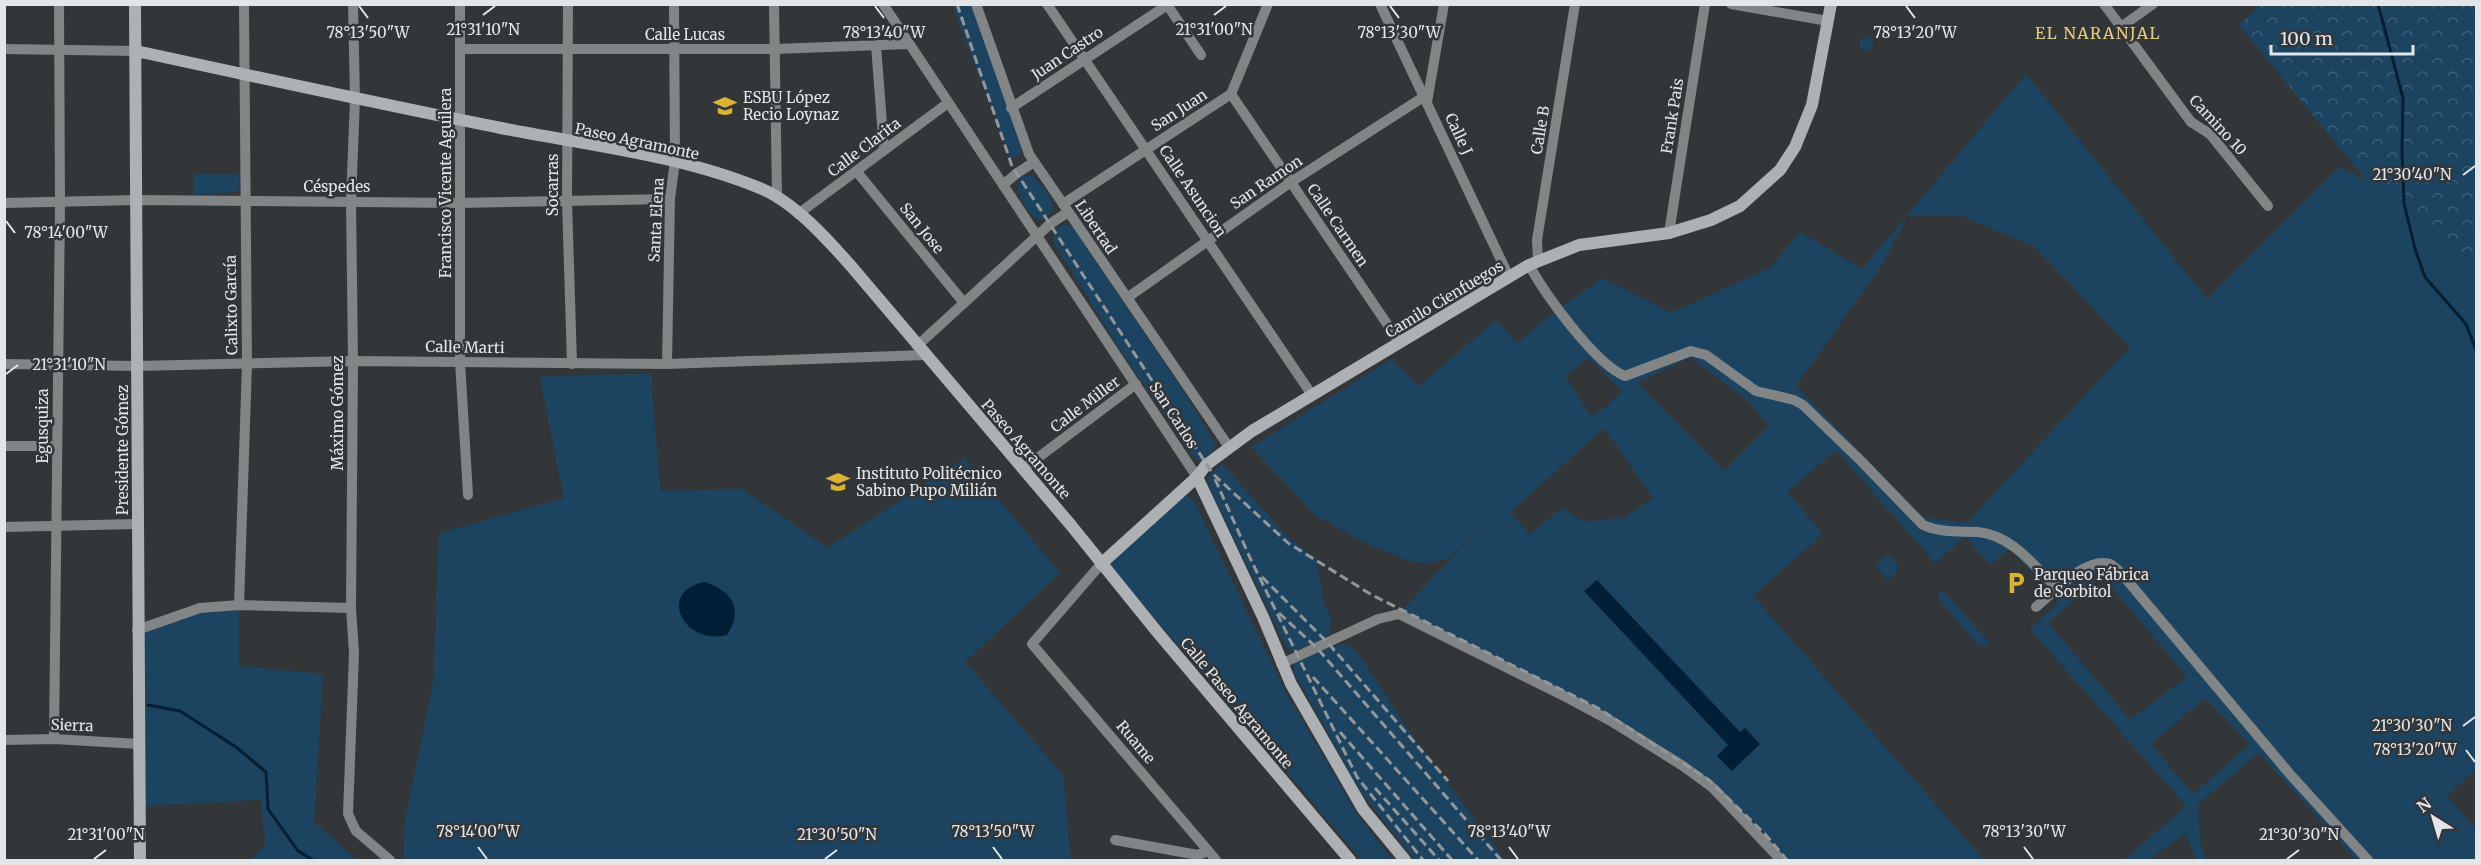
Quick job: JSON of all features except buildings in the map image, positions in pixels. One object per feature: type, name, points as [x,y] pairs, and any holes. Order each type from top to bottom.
[{"type":"street","name":"Egusquiza","points":[[54,739],[60,203],[59,4]]},
{"type":"street","name":"Presidente Gómez","points":[[135,4],[140,861]]},
{"type":"street","name":"Calixto García","points":[[239,604],[247,364],[244,4]]},
{"type":"street","name":"Máximo Gómez","points":[[353,4],[354,99],[351,201],[353,686],[348,802],[351,822],[356,831],[390,861]]},
{"type":"street","name":"Francisco Vicente Aguilera","points":[[460,4],[458,202],[460,361],[468,495]]},
{"type":"street","name":"Socarras","points":[[568,4],[567,201],[572,364]]},
{"type":"street","name":"Santa Elena","points":[[668,364],[670,200],[675,161],[674,4]]},
{"type":"street","points":[[774,4],[777,198]]},
{"type":"street","name":"San Carlos","points":[[883,4],[1197,477],[1263,617],[1281,664],[1363,809],[1405,861]]},
{"type":"street","name":"Libertad","points":[[976,4],[1011,108],[1034,162],[1229,447]]},
{"type":"street","name":"Calle Asuncion","points":[[1047,4],[1312,395]]},
{"type":"street","name":"San Juan","points":[[921,350],[963,303],[1066,208],[1146,149],[1231,94],[1268,4]]},
{"type":"street","name":"Calle J","points":[[1380,4],[1509,277]]},
{"type":"street","points":[[1426,99],[1444,4]]},
{"type":"street","name":"Calle B","points":[[1533,263],[1575,4]]},
{"type":"street","name":"Frank Pais","points":[[1669,233],[1705,4]]},
{"type":"street","points":[[1731,4],[1828,21]]},
{"type":"street","name":"Camilo Cienfuegos","points":[[1032,644],[1101,564],[1197,477],[1206,465],[1229,447],[1312,395],[1533,263],[1579,245],[1669,233],[1711,220],[1740,206],[1780,170],[1795,147],[1812,105],[1831,4]]},
{"type":"street","name":"Camino 10","points":[[2104,4],[2191,122],[2210,134],[2268,206]]},
{"type":"street","points":[[2121,27],[2153,4]]},
{"type":"street","points":[[1168,5],[1201,55]]},
{"type":"street","name":"Juan Castro","points":[[1011,108],[1168,5]]},
{"type":"street","name":"Calle Lucas","points":[[460,49],[774,49],[909,44]]},
{"type":"street","points":[[876,45],[884,150]]},
{"type":"street","name":"Paseo Agramonte","points":[[4,49],[59,48],[135,51],[354,99],[675,161],[763,190],[777,198],[829,240],[1101,564]]},
{"type":"street","name":"Calle Carmen","points":[[1231,94],[1400,343]]},
{"type":"street","name":"San Ramon","points":[[1127,298],[1291,182],[1426,99]]},
{"type":"street","name":"Calle Clarita","points":[[798,214],[948,103]]},
{"type":"street","points":[[1003,185],[1034,162]]},
{"type":"street","name":"San Jose","points":[[857,172],[963,303]]},
{"type":"street","name":"Céspedes","points":[[4,203],[137,200],[458,202],[670,200]]},
{"type":"street","points":[[1533,263],[1541,287],[1593,349],[1617,373],[1625,376],[1691,351],[1706,355],[1756,391],[1794,400],[1803,405],[1861,460],[1923,525],[1934,530],[1979,532],[2001,538],[2016,549],[2058,589]]},
{"type":"street","name":"Calle Marti","points":[[4,364],[137,366],[460,361],[668,364],[921,350]]},
{"type":"street","name":"Calle Miller","points":[[1023,469],[1136,384]]},
{"type":"street","points":[[4,446],[57,446]]},
{"type":"street","points":[[4,527],[137,524]]},
{"type":"street","points":[[2036,608],[2089,566],[2098,563],[2111,564],[2289,773],[2368,861]]},
{"type":"street","name":"Calle Paseo Agramonte","points":[[1101,564],[1350,861]]},
{"type":"street","points":[[137,630],[200,608],[239,604],[351,608]]},
{"type":"street","points":[[1281,664],[1378,619],[1399,614],[1611,721],[1683,766],[1713,788],[1781,861]]},
{"type":"street","name":"Ruame","points":[[1032,644],[1216,861]]},
{"type":"street","name":"Sierra","points":[[4,740],[54,739],[139,744]]},
{"type":"street","points":[[1115,840],[1198,855],[1208,851]]},
{"type":"green space","points":[[952,5],[973,5],[1021,147],[1021,153],[1014,158],[1010,157]]},
{"type":"green space","points":[[2261,5],[2476,5],[2476,261],[2472,265],[2366,180],[2239,25]]},
{"type":"green space","points":[[1863,37],[1869,37],[1873,44],[1869,51],[1863,51],[1859,47],[1859,41]]},
{"type":"green space","points":[[2026,74],[2207,299],[2339,167],[2366,180],[2472,265],[2476,261],[2476,769],[2447,796],[2476,828],[2476,860],[2356,860],[2259,753],[2198,804],[2201,846],[2206,860],[2196,860],[2186,833],[2149,860],[2124,860],[2186,806],[2030,629],[2059,603],[2010,548],[1990,565],[1965,537],[1935,563],[1836,450],[1787,492],[1823,534],[1753,596],[1984,860],[1781,860],[1709,780],[1598,708],[1399,614],[1487,520],[1449,558],[1431,563],[1409,561],[1364,542],[1315,515],[1251,447],[1392,359],[1419,386],[1496,320],[1517,343],[1558,309],[1603,278],[1671,313],[1770,268],[1800,232],[1862,269]],"holes":[[[1907,216],[1961,216],[2035,247],[2130,347],[1967,523],[1923,517],[1796,386],[1884,262]],[[1690,357],[1747,400],[1769,426],[1724,471],[1637,383]],[[1589,358],[1622,391],[1606,407],[1591,416],[1565,376]],[[1604,428],[1653,498],[1626,517],[1585,522],[1561,508],[1530,535],[1510,513]],[[2103,576],[2187,677],[2130,720],[2048,623]],[[2205,698],[2250,744],[2193,794],[2151,744]]]},
{"type":"green space","points":[[193,174],[239,174],[240,185],[236,192],[193,195]]},
{"type":"green space","points":[[1031,175],[1045,190],[1052,204],[1053,209],[1045,219],[1037,220],[1024,206],[1019,194],[1021,176]]},
{"type":"green space","points":[[1063,225],[1071,225],[1182,389],[1217,447],[1200,462],[1191,454],[1121,351],[1053,242],[1054,230]]},
{"type":"green space","points":[[651,373],[660,491],[742,489],[828,548],[964,458],[1060,573],[965,662],[1063,775],[1071,860],[403,860],[404,826],[433,683],[439,533],[564,498],[540,377]]},
{"type":"green space","points":[[1222,464],[1287,536],[1317,560],[1323,599],[1331,618],[1330,633],[1323,639],[1294,651],[1287,649],[1211,491],[1208,480],[1212,472]]},
{"type":"green space","points":[[1184,496],[1189,497],[1195,503],[1285,691],[1356,813],[1392,860],[1362,860],[1114,571],[1111,565],[1114,560]]},
{"type":"green space","points":[[1886,555],[1893,558],[1898,565],[1897,572],[1888,580],[1875,565]]},
{"type":"green space","points":[[1943,591],[1989,642],[1988,646],[1978,645],[1938,598],[1938,594]]},
{"type":"green space","points":[[239,605],[239,666],[323,674],[314,822],[356,860],[250,860],[265,844],[261,800],[139,806],[137,626]]},
{"type":"green space","points":[[1343,644],[1353,648],[1360,656],[1406,727],[1505,860],[1415,860],[1362,794],[1293,671],[1295,663],[1326,647]]},
{"type":"shaded area","points":[[1597,580],[1740,732],[1745,728],[1760,744],[1732,771],[1717,756],[1728,745],[1584,591]]},
{"type":"shaded area","points":[[705,582],[722,590],[735,609],[735,617],[727,635],[711,636],[698,632],[681,616],[679,605],[682,595],[690,587]]},
{"type":"waterway","points":[[2378,4],[2403,98],[2404,203],[2415,249],[2425,277],[2466,324],[2476,350]]},
{"type":"waterway","points":[[148,705],[180,711],[236,747],[266,772],[268,809],[298,851],[313,860]]},
{"type":"railway","points":[[957,4],[1012,166],[1213,474],[1288,543],[1372,595],[1598,708],[1709,780],[1765,834],[1787,860]]},
{"type":"railway","points":[[1215,479],[1251,560],[1357,777],[1423,860]]},
{"type":"railway","points":[[1262,577],[1328,643],[1448,781]]},
{"type":"railway","points":[[1279,613],[1317,648],[1501,860]]},
{"type":"railway","points":[[1313,677],[1478,860]]},
{"type":"railway","points":[[1340,732],[1452,860]]},
{"type":"railway","points":[[1375,788],[1439,860]]},
{"type":"place","name":"ESBU López Recio Loynaz","points":[[725,106]]},
{"type":"place","name":"Instituto Politécnico Sabino Pupo Milián","points":[[838,482]]},
{"type":"place","name":"Parqueo Fábrica de Sorbitol","points":[[2016,583]]},
{"type":"district","name":"EL NARANJAL","points":[[2098,33]]}]
